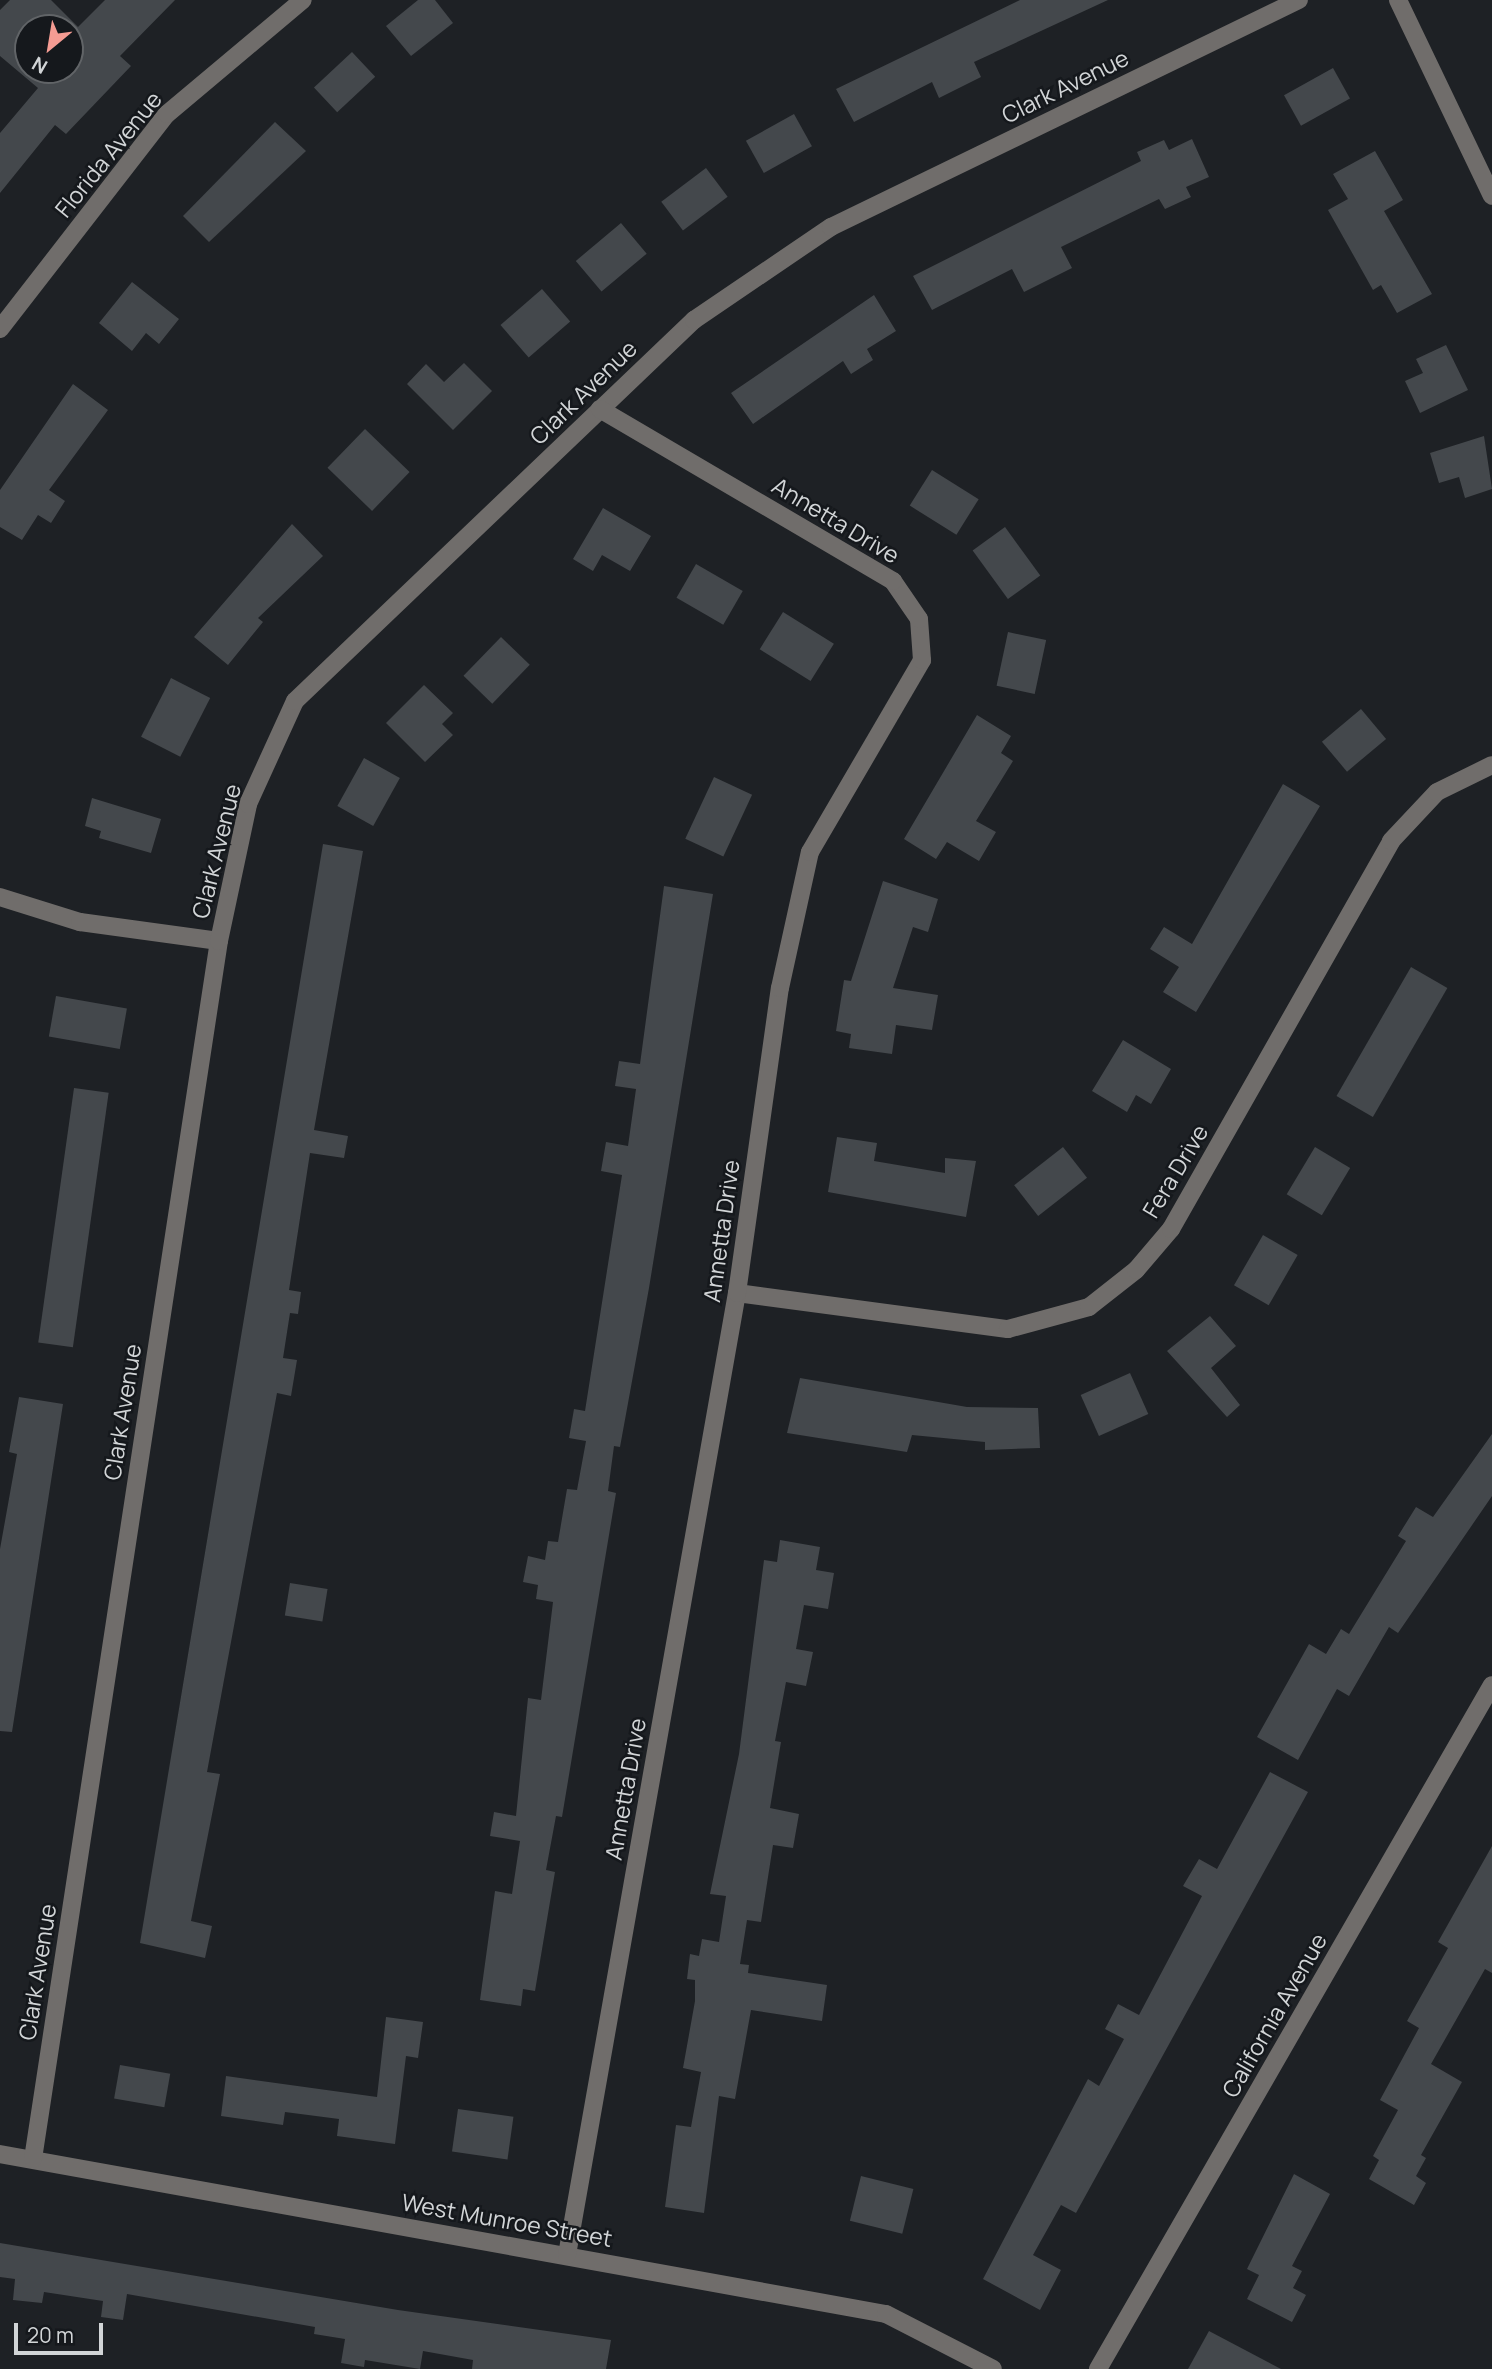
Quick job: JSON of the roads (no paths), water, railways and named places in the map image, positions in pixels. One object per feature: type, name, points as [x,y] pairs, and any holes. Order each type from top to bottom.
[{"type":"street","name":"Florida Avenue","points":[[0,329],[167,114],[303,0]]},
{"type":"street","name":"Clark Avenue","points":[[33,2159],[219,941],[248,804],[295,701],[694,320],[831,227],[1299,0]]},
{"type":"street","points":[[1398,0],[1492,196]]},
{"type":"street","name":"Annetta Drive","points":[[567,2255],[737,1293],[780,988],[810,852],[922,660],[919,619],[893,581],[600,409]]},
{"type":"street","name":"Fera Drive","points":[[737,1293],[1008,1329],[1089,1307],[1136,1270],[1171,1229],[1391,841],[1437,792],[1492,765]]},
{"type":"street","points":[[0,897],[80,922],[219,941]]},
{"type":"street","name":"California Avenue","points":[[1098,2369],[1492,1685]]},
{"type":"street","name":"West Munroe Street","points":[[0,2154],[886,2314],[993,2369]]}]
